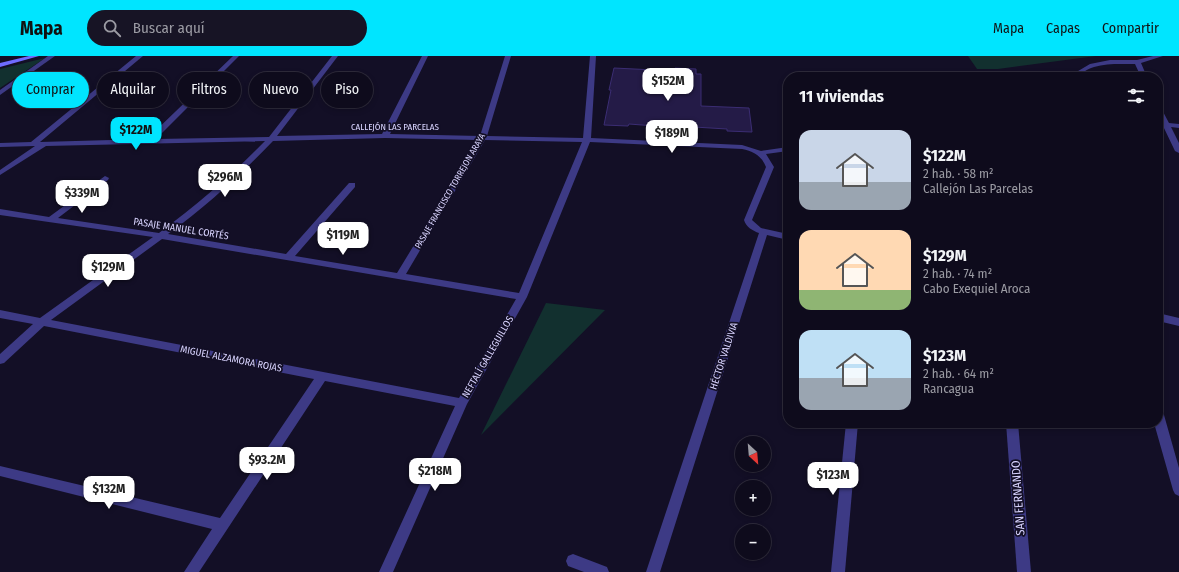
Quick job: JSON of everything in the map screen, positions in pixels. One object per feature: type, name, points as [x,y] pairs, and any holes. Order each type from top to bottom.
[{"type":"main road","points":[[0,65],[36,56]]},
{"type":"street","points":[[0,93],[52,56]]},
{"type":"street","points":[[33,144],[140,56]]},
{"type":"street","points":[[150,141],[236,56]]},
{"type":"street","points":[[0,360],[42,322],[161,236],[223,186],[255,157],[271,139],[335,56]]},
{"type":"street","points":[[385,136],[425,56]]},
{"type":"street","name":"PASAJE FRANCISCO TORREJON ARAYA","points":[[400,276],[483,137],[508,56]]},
{"type":"street","name":"NEFTALÍ GALLEGUILLOS","points":[[386,572],[462,403],[522,297],[587,140],[593,56]]},
{"type":"street","points":[[1080,72],[1090,66],[1110,62],[1137,62],[1160,56]]},
{"type":"street","points":[[1137,62],[1142,72]]},
{"type":"street","points":[[1163,124],[1179,126]]},
{"type":"street","points":[[1163,126],[1179,151]]},
{"type":"street","name":"CALLEJÓN LAS PARCELAS","points":[[0,145],[385,136],[587,140],[742,147],[760,153],[783,150]]},
{"type":"street","points":[[0,173],[44,144]]},
{"type":"street","points":[[760,153],[769,162],[770,171],[748,220],[753,228],[783,236]]},
{"type":"street","points":[[50,220],[105,178]]},
{"type":"street","points":[[288,258],[352,185]]},
{"type":"street","name":"PASAJE MANUEL CORTÉS","points":[[0,212],[161,236],[522,297]]},
{"type":"street","name":"HÉCTOR VALDIVIA","points":[[653,572],[764,232]]},
{"type":"street","name":"MIGUEL ALZAMORA ROJAS","points":[[0,314],[462,403]]},
{"type":"street","points":[[1163,319],[1179,322]]},
{"type":"street","points":[[191,572],[322,376]]},
{"type":"street","points":[[838,572],[852,428]]},
{"type":"street","name":"SAN FERNANDO","points":[[1012,428],[1024,572]]},
{"type":"street","points":[[1162,428],[1179,490]]},
{"type":"street","points":[[0,471],[223,525]]},
{"type":"street","points":[[573,561],[602,572]]},
{"type":"green space","points":[[968,56],[1096,56],[998,69],[977,69]]},
{"type":"green space","points":[[45,58],[24,72],[12,72],[12,80],[0,88],[0,69]]},
{"type":"green space","points":[[546,303],[605,310],[481,435]]},
{"type":"building","points":[[614,68],[675,71],[675,68],[696,69],[696,74],[701,74],[701,106],[749,108],[752,132],[694,127],[694,129],[629,124],[628,126],[604,125]]}]
